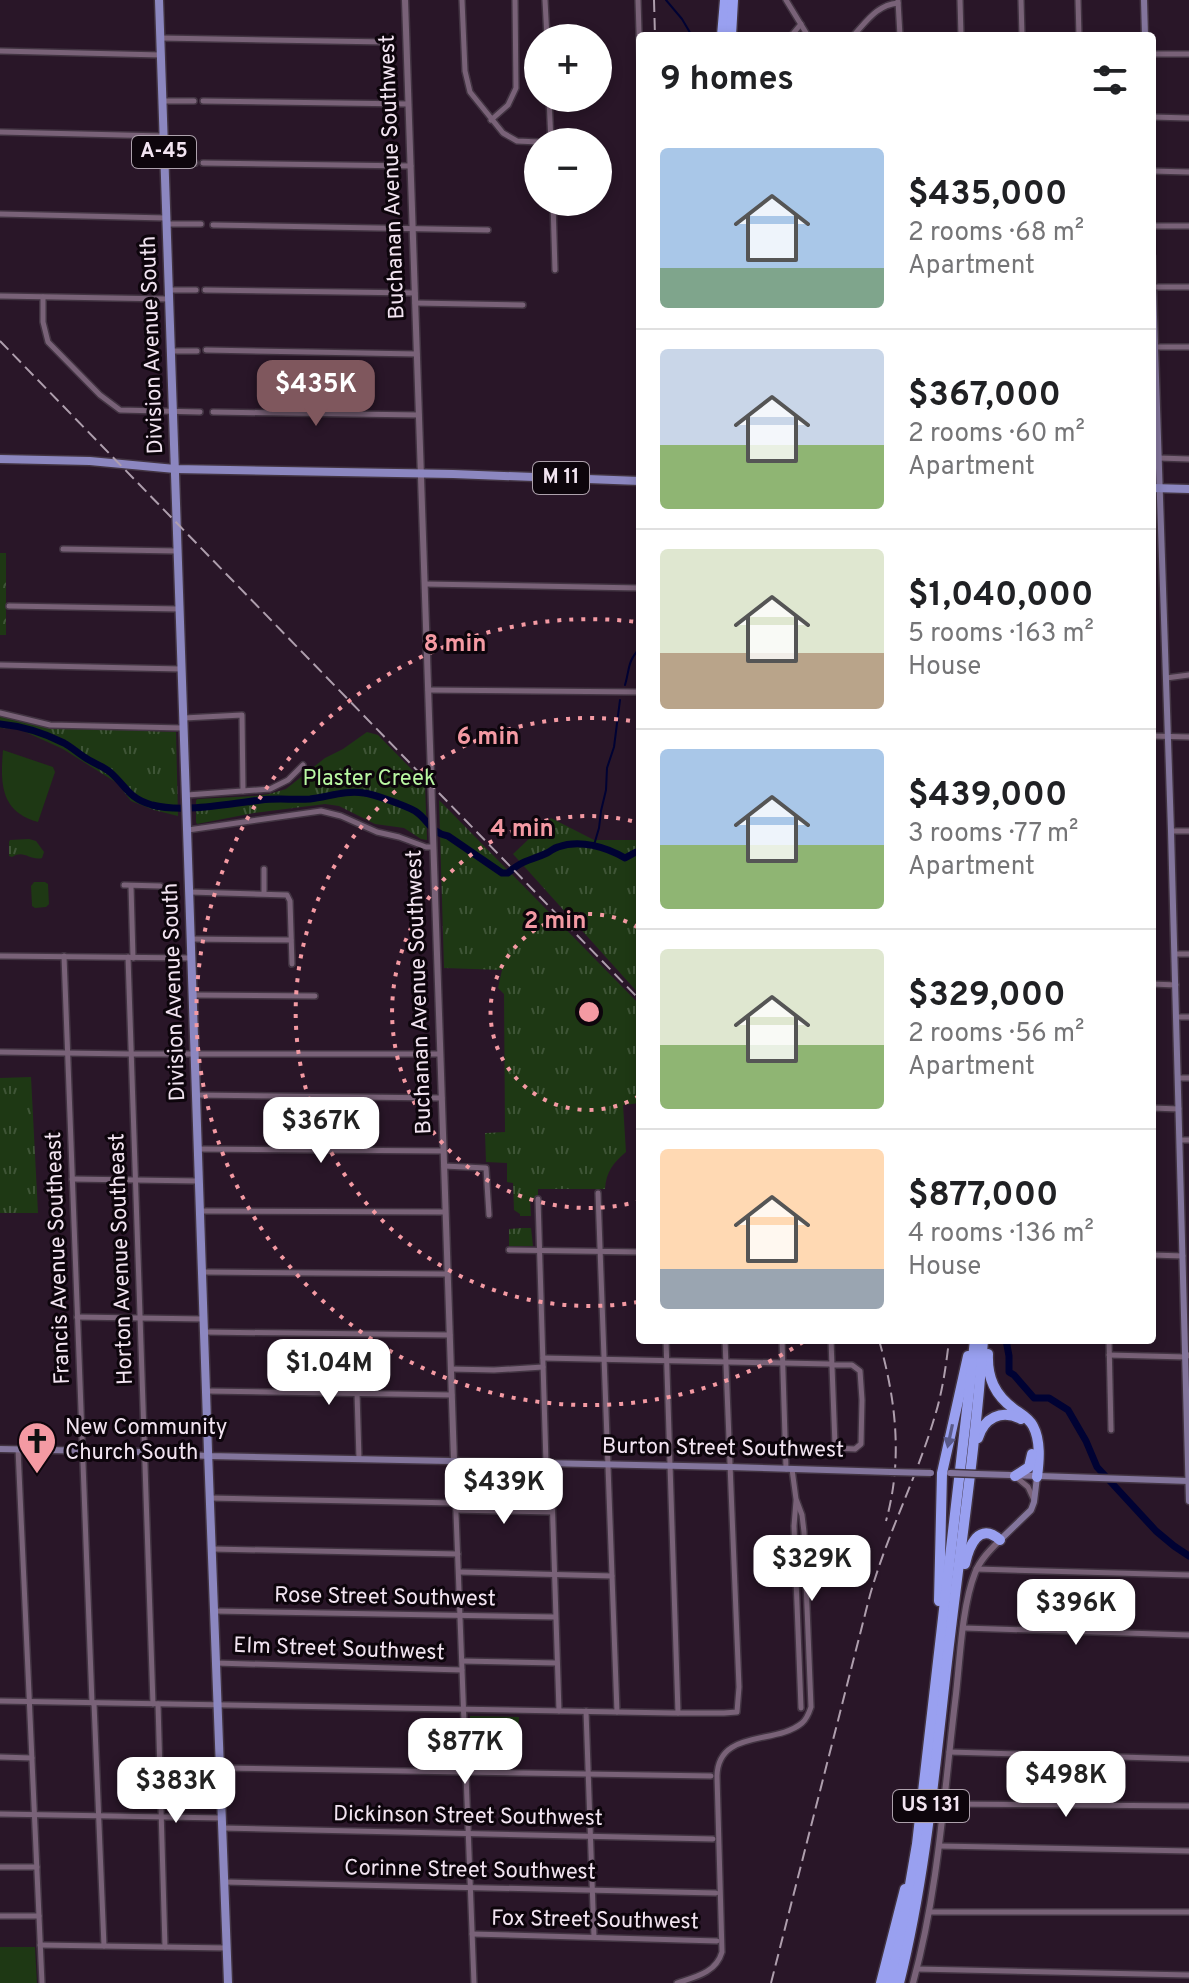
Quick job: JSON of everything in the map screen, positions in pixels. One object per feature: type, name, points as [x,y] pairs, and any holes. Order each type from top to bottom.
[{"type":"highway","points":[[722,32],[725,0]]},
{"type":"highway","points":[[731,32],[733,0]]},
{"type":"highway","points":[[936,1683],[941,1473],[972,1344]]},
{"type":"highway","name":"US 131","points":[[890,1983],[917,1844],[973,1344]]},
{"type":"highway","points":[[986,1344],[988,1368],[994,1388],[1035,1429],[1039,1450],[1037,1477]]},
{"type":"highway","name":"US 131","points":[[899,1983],[924,1861],[986,1344]]},
{"type":"highway","points":[[972,1455],[988,1420],[1003,1414],[1017,1417],[1031,1429],[1033,1448],[1031,1465],[1015,1476]]},
{"type":"highway","points":[[953,1617],[971,1543],[984,1533],[993,1534],[1000,1540]]},
{"type":"highway","points":[[881,1983],[917,1844]]},
{"type":"main road","name":"Division Avenue South","points":[[159,0],[228,1983]]},
{"type":"main road","points":[[1144,0],[1145,32]]},
{"type":"main road","points":[[1156,375],[1159,458],[1156,488],[1166,678],[1180,1140],[1185,1201],[1183,1256],[1189,1501]]},
{"type":"main road","name":"M 11","points":[[0,459],[103,462],[175,469],[636,481]]},
{"type":"main road","points":[[1156,488],[1189,489]]},
{"type":"main road","name":"Burton Street Southwest","points":[[0,1449],[1188,1481]]},
{"type":"main road","points":[[1000,1540],[1031,1510],[1037,1477]]},
{"type":"street","name":"Buchanan Avenue Southwest","points":[[405,0],[474,1983]]},
{"type":"street","points":[[462,0],[465,78],[470,92],[503,133],[524,141]]},
{"type":"street","points":[[491,120],[508,105],[516,88],[515,0]]},
{"type":"street","points":[[545,0],[546,24]]},
{"type":"street","points":[[638,0],[639,32]]},
{"type":"street","points":[[786,0],[806,32]]},
{"type":"street","points":[[960,0],[961,32]]},
{"type":"street","points":[[1021,0],[1022,32]]},
{"type":"street","points":[[1078,0],[1079,32]]},
{"type":"street","points":[[857,32],[878,9],[898,2],[900,32]]},
{"type":"street","points":[[794,32],[801,24]]},
{"type":"street","points":[[160,38],[386,42]]},
{"type":"street","points":[[0,51],[161,55]]},
{"type":"street","points":[[1156,54],[1189,54]]},
{"type":"street","points":[[163,101],[194,101]]},
{"type":"street","points":[[203,101],[408,104]]},
{"type":"street","points":[[1156,117],[1189,118]]},
{"type":"street","points":[[0,132],[163,136]]},
{"type":"street","points":[[164,162],[195,163]]},
{"type":"street","points":[[203,163],[411,166]]},
{"type":"street","points":[[1156,171],[1189,172]]},
{"type":"street","points":[[0,214],[201,224]]},
{"type":"street","points":[[553,216],[555,270]]},
{"type":"street","points":[[213,225],[488,230]]},
{"type":"street","points":[[1156,226],[1189,226]]},
{"type":"street","points":[[1156,287],[1189,287]]},
{"type":"street","points":[[0,296],[169,294],[196,290]]},
{"type":"street","points":[[205,290],[415,293]]},
{"type":"street","points":[[43,297],[44,333],[48,342],[100,395],[120,410],[200,412]]},
{"type":"street","points":[[415,303],[523,305]]},
{"type":"street","points":[[1156,347],[1189,347]]},
{"type":"street","points":[[206,350],[417,354]]},
{"type":"street","points":[[171,351],[197,351]]},
{"type":"street","points":[[213,412],[419,415]]},
{"type":"street","points":[[1159,458],[1189,459]]},
{"type":"street","points":[[63,549],[177,551]]},
{"type":"street","points":[[425,584],[636,588]]},
{"type":"street","points":[[9,606],[179,609]]},
{"type":"street","points":[[0,665],[182,669]]},
{"type":"street","points":[[1166,678],[1189,675]]},
{"type":"street","points":[[428,690],[636,692]]},
{"type":"street","points":[[0,713],[50,725],[184,723],[242,715],[243,791]]},
{"type":"street","points":[[1156,736],[1189,737]]},
{"type":"street","points":[[187,798],[276,787],[303,765]]},
{"type":"street","points":[[188,827],[324,811],[373,831],[426,847],[433,843]]},
{"type":"street","points":[[1171,831],[1189,831]]},
{"type":"street","points":[[264,869],[264,893]]},
{"type":"street","name":"Horton Avenue Southeast","points":[[160,886],[128,886],[144,1452],[162,1817],[165,1947]]},
{"type":"street","points":[[190,892],[285,894],[290,901],[292,964]]},
{"type":"street","points":[[191,939],[291,940]]},
{"type":"street","points":[[1175,954],[1189,954]]},
{"type":"street","points":[[0,956],[192,958]]},
{"type":"street","name":"Francis Avenue Southeast","points":[[64,956],[104,1946]]},
{"type":"street","points":[[1156,984],[1176,985]]},
{"type":"street","points":[[193,995],[315,996]]},
{"type":"street","points":[[1176,1017],[1189,1017]]},
{"type":"street","points":[[0,1052],[440,1054]]},
{"type":"street","points":[[1178,1078],[1189,1078]]},
{"type":"street","points":[[196,1095],[442,1098]]},
{"type":"street","points":[[1156,1108],[1179,1109]]},
{"type":"street","points":[[1180,1140],[1189,1140]]},
{"type":"street","points":[[198,1149],[443,1151]]},
{"type":"street","points":[[444,1166],[486,1168],[489,1215]]},
{"type":"street","points":[[72,1179],[199,1181]]},
{"type":"street","points":[[598,1193],[617,1712]]},
{"type":"street","points":[[538,1199],[559,1711]]},
{"type":"street","points":[[200,1211],[445,1212]]},
{"type":"street","points":[[509,1250],[636,1252]]},
{"type":"street","points":[[1156,1255],[1183,1256]]},
{"type":"street","points":[[203,1272],[447,1274]]},
{"type":"street","points":[[77,1317],[204,1319]]},
{"type":"street","points":[[204,1332],[450,1335]]},
{"type":"street","points":[[666,1344],[678,1713]]},
{"type":"street","points":[[0,1701],[737,1712],[739,1687],[725,1344]]},
{"type":"street","points":[[677,1983],[710,1970],[717,1965],[722,1952],[717,1776],[720,1760],[737,1745],[799,1726],[811,1707],[804,1532],[789,1469],[782,1344]]},
{"type":"street","points":[[543,1358],[783,1364],[832,1365],[852,1365],[857,1367],[860,1374],[861,1444],[855,1449],[835,1448],[835,1445],[832,1365],[831,1344]]},
{"type":"street","points":[[1109,1344],[1111,1430]]},
{"type":"street","points":[[1109,1355],[1187,1356]]},
{"type":"street","points":[[451,1369],[543,1367]]},
{"type":"street","points":[[206,1391],[452,1395]]},
{"type":"street","points":[[357,1393],[359,1459]]},
{"type":"street","points":[[18,1449],[42,1983]]},
{"type":"street","points":[[1015,1476],[1028,1487],[1034,1502]]},
{"type":"street","points":[[210,1498],[552,1512]]},
{"type":"street","points":[[796,1499],[794,1526],[801,1708]]},
{"type":"street","points":[[913,1983],[929,1912],[939,1846],[970,1587],[976,1569],[1000,1540]]},
{"type":"street","points":[[212,1549],[458,1554]]},
{"type":"street","points":[[976,1569],[1189,1575]]},
{"type":"street","points":[[459,1572],[612,1576]]},
{"type":"street","name":"Rose Street Southwest","points":[[214,1611],[555,1617]]},
{"type":"street","points":[[964,1628],[1189,1635]]},
{"type":"street","name":"Elm Street Southwest","points":[[462,1661],[557,1663]]},
{"type":"street","name":"Elm Street Southwest","points":[[216,1663],[462,1670]]},
{"type":"street","points":[[586,1711],[594,1937]]},
{"type":"street","points":[[949,1752],[1189,1759]]},
{"type":"street","points":[[0,1757],[32,1758]]},
{"type":"street","points":[[160,1774],[465,1771],[711,1776]]},
{"type":"street","points":[[944,1804],[1189,1806]]},
{"type":"street","points":[[0,1814],[222,1818]]},
{"type":"street","name":"Dickinson Street Southwest","points":[[222,1828],[713,1839]]},
{"type":"street","points":[[939,1846],[1189,1851]]},
{"type":"street","points":[[0,1867],[37,1867]]},
{"type":"street","name":"Corinne Street Southwest","points":[[224,1882],[716,1893]]},
{"type":"street","points":[[929,1912],[1189,1912]]},
{"type":"street","points":[[0,1916],[39,1916]]},
{"type":"street","name":"Fox Street Southwest","points":[[472,1934],[717,1941]]},
{"type":"street","points":[[40,1945],[227,1948]]},
{"type":"street","points":[[917,1969],[1189,1975]]},
{"type":"street","points":[[1066,1973],[1066,1983]]},
{"type":"street","points":[[1148,1983],[1149,1975]]},
{"type":"green space","points":[[0,553],[6,553],[6,635],[0,635]]},
{"type":"green space","points":[[0,715],[50,727],[176,732],[178,816],[131,801],[117,783],[63,749],[19,729],[0,728]]},
{"type":"green space","name":"Plaster Creek","points":[[367,732],[378,735],[425,783],[427,840],[404,828],[375,824],[339,806],[325,804],[197,824],[197,799],[255,796],[286,789],[325,758]]},
{"type":"green space","points":[[3,750],[53,767],[55,772],[38,822],[16,811],[10,804],[3,786]]},
{"type":"green space","points":[[439,800],[636,1001],[636,1103],[623,1105],[626,1152],[611,1168],[605,1189],[538,1189],[538,1199],[530,1199],[531,1216],[520,1216],[514,1210],[513,1183],[507,1182],[507,1163],[486,1162],[485,1133],[505,1132],[504,994],[498,988],[502,970],[444,968]]},
{"type":"green space","points":[[551,818],[594,840],[636,840],[636,991],[513,854]]},
{"type":"green space","points":[[10,840],[36,841],[44,852],[42,858],[20,854],[9,856]]},
{"type":"green space","points":[[34,882],[48,884],[49,904],[46,907],[32,906],[31,886]]},
{"type":"green space","points":[[31,1077],[38,1213],[0,1213],[0,1078]]},
{"type":"green space","points":[[531,1228],[533,1246],[509,1246],[509,1229]]},
{"type":"green space","points":[[470,1716],[519,1717],[518,1730],[514,1736],[471,1733]]},
{"type":"green space","points":[[0,1947],[35,1947],[37,1983],[0,1983]]},
{"type":"waterway","points":[[666,0],[690,32]]},
{"type":"waterway","points":[[625,685],[636,653]]},
{"type":"waterway","points":[[594,845],[620,700]]},
{"type":"waterway","name":"Plaster Creek","points":[[0,724],[33,730],[64,743],[108,770],[133,795],[152,805],[191,808],[267,799],[310,799],[350,792],[369,794],[415,811],[437,832],[448,836],[502,873],[508,873],[522,863],[566,845],[593,845],[625,858],[636,852]]},
{"type":"waterway","name":"Plaster Creek","points":[[1007,1344],[1009,1372],[1034,1398],[1049,1398],[1068,1410],[1097,1467],[1156,1531],[1189,1556]]},
{"type":"railway","points":[[654,0],[655,32]]},
{"type":"railway","points":[[0,341],[636,996]]},
{"type":"railway","points":[[880,1344],[890,1385],[896,1453],[886,1521]]},
{"type":"railway","points":[[771,1983],[870,1595],[934,1419],[948,1344]]},
{"type":"place","name":"New Community Church South","points":[[37,1475]]}]
